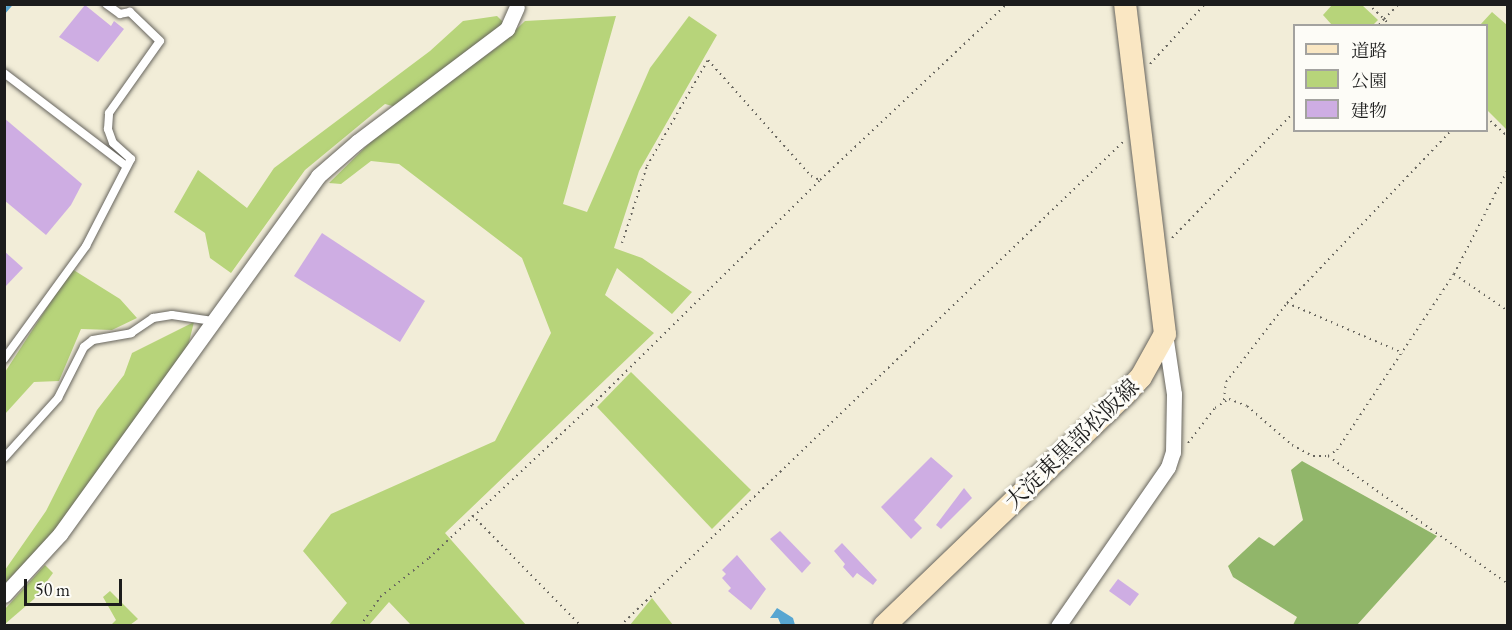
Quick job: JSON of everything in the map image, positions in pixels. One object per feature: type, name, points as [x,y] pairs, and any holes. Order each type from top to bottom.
[{"type":"main road","points":[[1125,4],[1165,334]]},
{"type":"main road","name":"大淀東黒部松阪線","points":[[884,626],[1125,394],[1141,377],[1165,334]]},
{"type":"street","points":[[4,595],[60,534],[318,177],[357,141],[507,29],[518,6]]},
{"type":"street","points":[[1058,626],[1168,467],[1173,452],[1174,394],[1165,334]]},
{"type":"lane","points":[[4,359],[86,246],[114,198],[131,159],[113,143],[108,129],[109,113],[160,41],[130,12],[120,14],[106,4]]},
{"type":"lane","points":[[4,73],[126,166]]},
{"type":"lane","points":[[4,458],[57,398],[84,347],[93,340],[131,333],[153,318],[172,315],[215,321]]},
{"type":"path","points":[[360,626],[380,597],[429,558],[472,514],[592,405],[820,180],[1007,4]]},
{"type":"path","points":[[1134,74],[1143,72],[1205,4]]},
{"type":"path","points":[[1368,4],[1389,24]]},
{"type":"path","points":[[1380,24],[1399,4]]},
{"type":"path","points":[[622,243],[647,166],[708,60],[812,176],[820,180]]},
{"type":"path","points":[[1155,250],[1166,244],[1293,113]]},
{"type":"path","points":[[1488,119],[1508,137]]},
{"type":"path","points":[[620,626],[1140,126]]},
{"type":"path","points":[[1173,452],[1183,448],[1224,402],[1226,382],[1287,303],[1450,132]]},
{"type":"path","points":[[1224,402],[1238,400],[1292,445],[1313,456],[1328,456],[1337,450],[1454,274],[1508,169]]},
{"type":"path","points":[[1454,274],[1508,311]]},
{"type":"path","points":[[1287,303],[1403,353]]},
{"type":"path","points":[[1328,456],[1508,584]]},
{"type":"path","points":[[472,514],[581,626]]},
{"type":"green space","points":[[1332,5],[1362,5],[1378,20],[1374,24],[1331,24],[1323,15]]},
{"type":"green space","points":[[1492,12],[1507,25],[1507,130],[1488,111],[1488,24],[1481,24]]},
{"type":"green space","points":[[497,16],[505,24],[396,107],[385,104],[305,170],[231,273],[210,258],[205,233],[174,212],[198,170],[247,208],[274,168],[430,51],[463,21]]},
{"type":"green space","points":[[616,16],[563,204],[587,212],[650,68],[689,16],[717,35],[639,171],[614,248],[642,258],[692,292],[672,314],[617,268],[605,295],[654,333],[445,533],[526,625],[411,625],[389,602],[369,625],[329,625],[347,603],[303,551],[331,514],[495,441],[551,333],[522,258],[399,164],[371,161],[341,184],[329,183],[388,125],[499,46],[525,21]]},
{"type":"green space","points":[[72,269],[120,299],[137,318],[112,330],[81,329],[59,381],[34,382],[5,414],[5,372]]},
{"type":"green space","points":[[194,322],[187,350],[53,534],[5,583],[5,570],[46,511],[97,410],[124,375],[132,353]]},
{"type":"green space","points":[[631,372],[751,490],[712,529],[597,407]]},
{"type":"green space","points":[[1302,461],[1437,536],[1357,625],[1293,625],[1297,617],[1233,577],[1228,566],[1259,537],[1274,546],[1303,520],[1291,470]]},
{"type":"green space","points":[[45,565],[53,573],[34,599],[5,624],[5,609]]},
{"type":"green space","points":[[110,591],[138,619],[130,625],[111,625],[116,620],[103,597]]},
{"type":"green space","points":[[652,598],[673,625],[630,625]]},
{"type":"water","points":[[777,608],[793,618],[795,625],[781,625],[778,618],[770,618]]},
{"type":"building","points":[[85,5],[111,26],[114,21],[124,29],[98,62],[59,37]]},
{"type":"building","points":[[4,118],[82,184],[71,205],[46,235],[4,200]]},
{"type":"building","points":[[322,233],[425,301],[400,342],[294,276]]},
{"type":"building","points":[[4,251],[23,268],[4,288]]},
{"type":"building","points":[[931,457],[953,476],[914,520],[922,528],[911,539],[881,507]]},
{"type":"building","points":[[964,488],[972,498],[941,529],[936,525]]},
{"type":"building","points":[[780,531],[811,563],[802,573],[770,539]]},
{"type":"building","points":[[842,543],[877,580],[873,585],[857,573],[853,578],[843,567],[845,564],[834,551]]},
{"type":"building","points":[[737,555],[766,589],[751,610],[728,591],[731,588],[722,578],[726,574],[722,570]]},
{"type":"building","points":[[1118,579],[1139,594],[1130,606],[1109,591]]},
{"type":"waterway","points":[[4,12],[11,4]]}]
